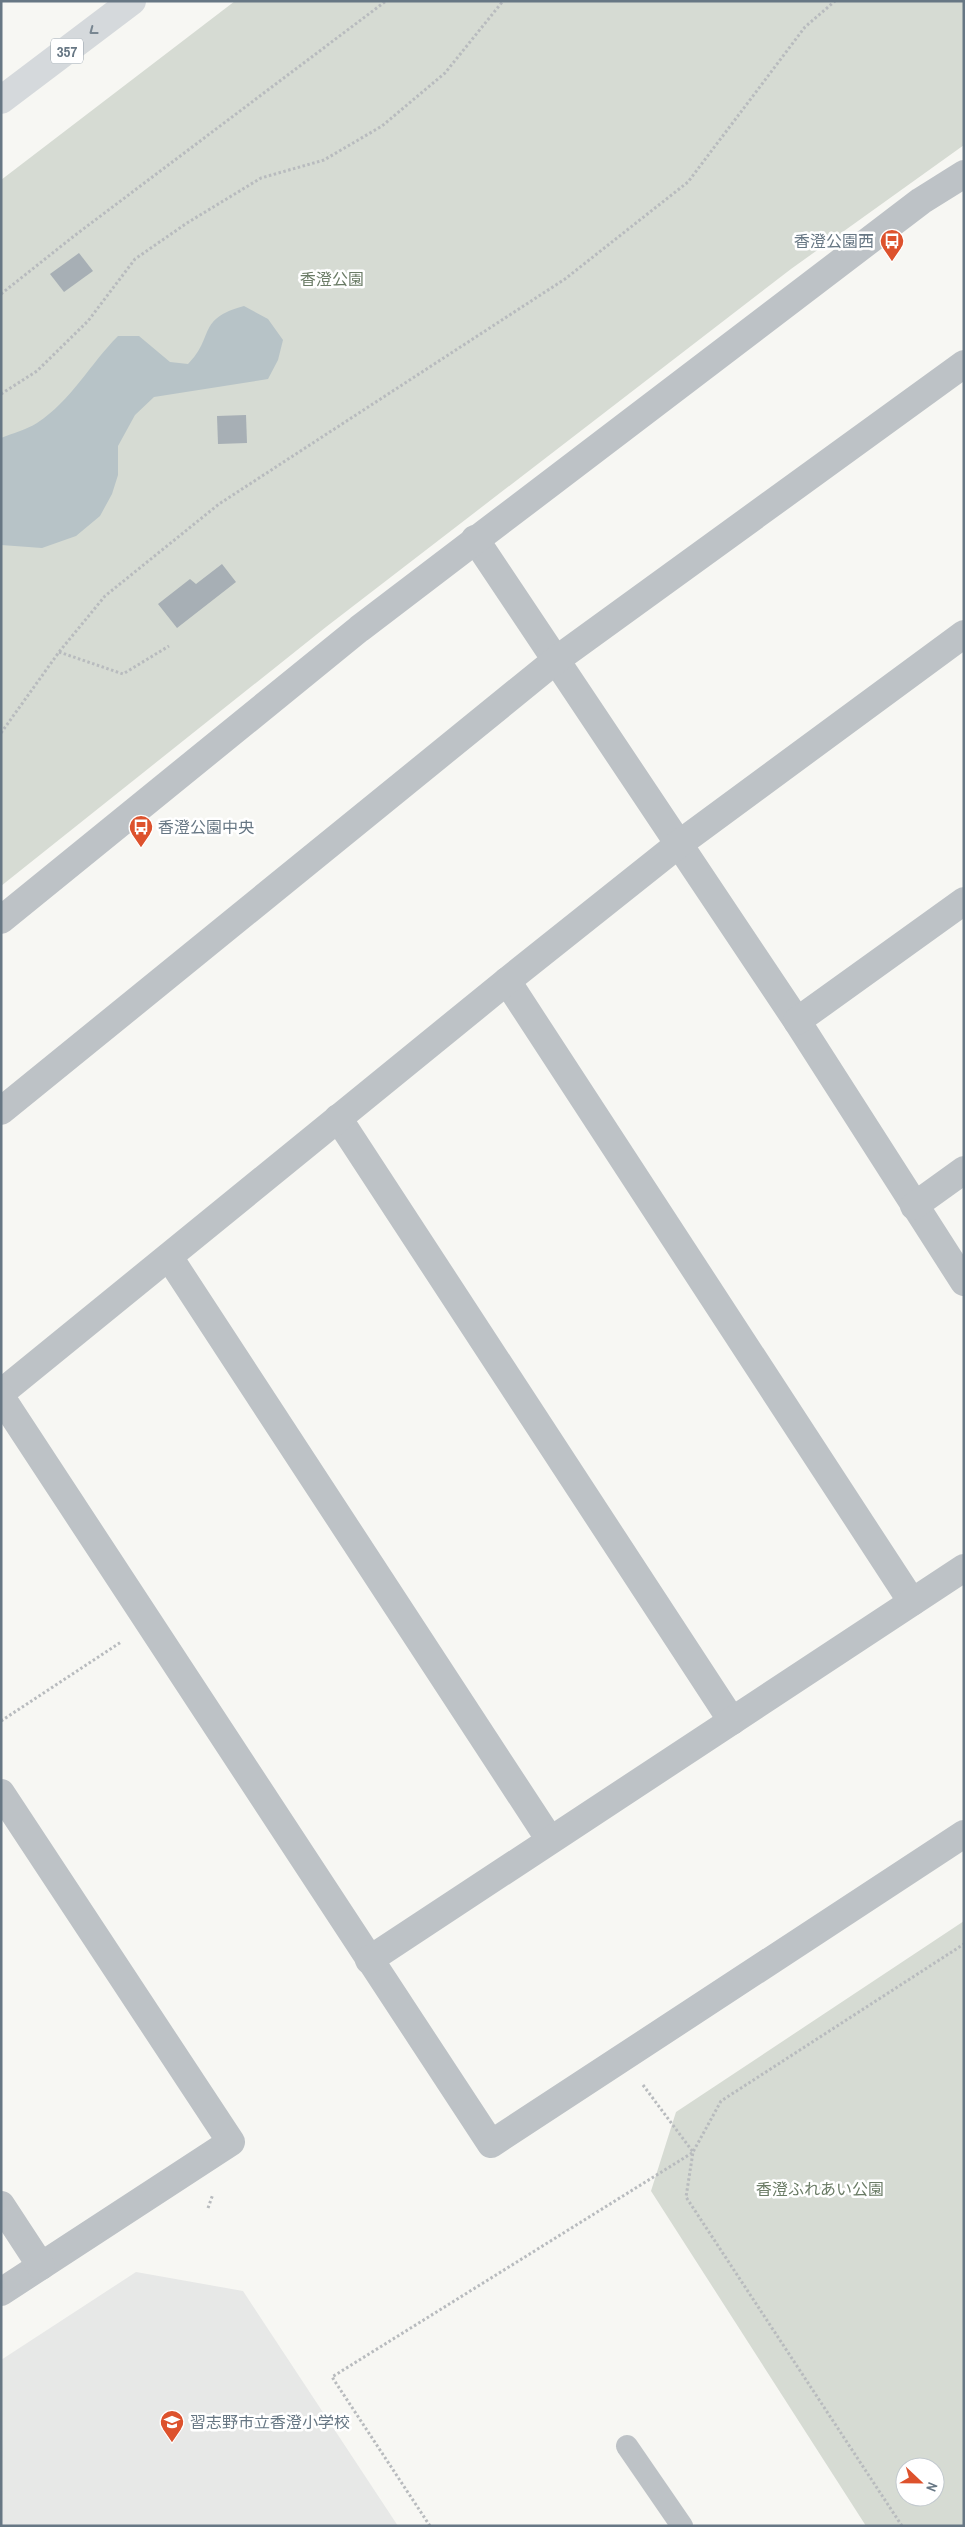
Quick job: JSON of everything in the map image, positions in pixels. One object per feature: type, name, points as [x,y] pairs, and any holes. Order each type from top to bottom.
[{"type":"highway","name":"357","points":[[1,100],[132,1]]},
{"type":"street","points":[[1,920],[338,646],[475,539],[921,201],[964,174]]},
{"type":"street","points":[[1,1111],[556,660],[964,364]]},
{"type":"street","points":[[475,539],[680,844],[964,1282]]},
{"type":"street","points":[[1,1393],[507,981],[680,844],[964,634]]},
{"type":"street","points":[[796,1021],[964,901]]},
{"type":"street","points":[[507,981],[912,1602]]},
{"type":"street","points":[[338,1118],[732,1721]]},
{"type":"street","points":[[914,1206],[964,1170]]},
{"type":"street","points":[[169,1257],[550,1840]]},
{"type":"street","points":[[1,1398],[491,2144],[964,1834]]},
{"type":"street","points":[[369,1960],[964,1568]]},
{"type":"street","points":[[1,1793],[231,2142],[1,2292]]},
{"type":"street","points":[[1,2205],[41,2266]]},
{"type":"lane","points":[[627,2446],[682,2526]]},
{"type":"path","points":[[1,294],[74,236],[386,1]]},
{"type":"path","points":[[1,394],[37,370],[88,321],[135,259],[186,223],[261,178],[324,160],[382,126],[445,73],[503,1]]},
{"type":"path","points":[[1,733],[59,652],[105,596],[219,504],[565,279],[688,182],[805,27],[836,1]]},
{"type":"path","points":[[59,652],[122,674],[169,646]]},
{"type":"path","points":[[1,1721],[148,1623]]},
{"type":"path","points":[[902,2526],[686,2197],[693,2152],[721,2101],[964,1944]]},
{"type":"path","points":[[623,2057],[693,2152]]},
{"type":"path","points":[[430,2526],[332,2377],[693,2152]]},
{"type":"shaded area","points":[[244,306],[268,319],[283,340],[278,360],[268,379],[154,397],[135,415],[118,446],[118,475],[112,494],[100,516],[76,536],[42,548],[1,545],[1,438],[24,430],[49,414],[70,393],[118,336],[139,336],[170,362],[188,364],[196,354],[212,323],[229,311]]},
{"type":"shaded area","name":"習志野市立香澄小学校","points":[[136,2272],[243,2291],[398,2526],[1,2526],[1,2360]]},
{"type":"green space","name":"香澄公園","points":[[235,1],[964,1],[964,145],[791,269],[326,627],[1,886],[1,180]]},
{"type":"green space","name":"香澄ふれあい公園","points":[[964,1921],[964,2526],[866,2526],[651,2191],[676,2112]]},
{"type":"building","points":[[79,253],[93,271],[64,292],[50,274]]},
{"type":"building","points":[[246,415],[247,443],[218,444],[217,416]]},
{"type":"building","points":[[222,564],[236,582],[177,628],[158,604],[190,579],[196,584]]},
{"type":"place","name":"香澄公園西","points":[[892,262]]},
{"type":"place","name":"香澄公園中央","points":[[141,848]]},
{"type":"place","name":"習志野市立香澄小学校","points":[[172,2443]]}]
